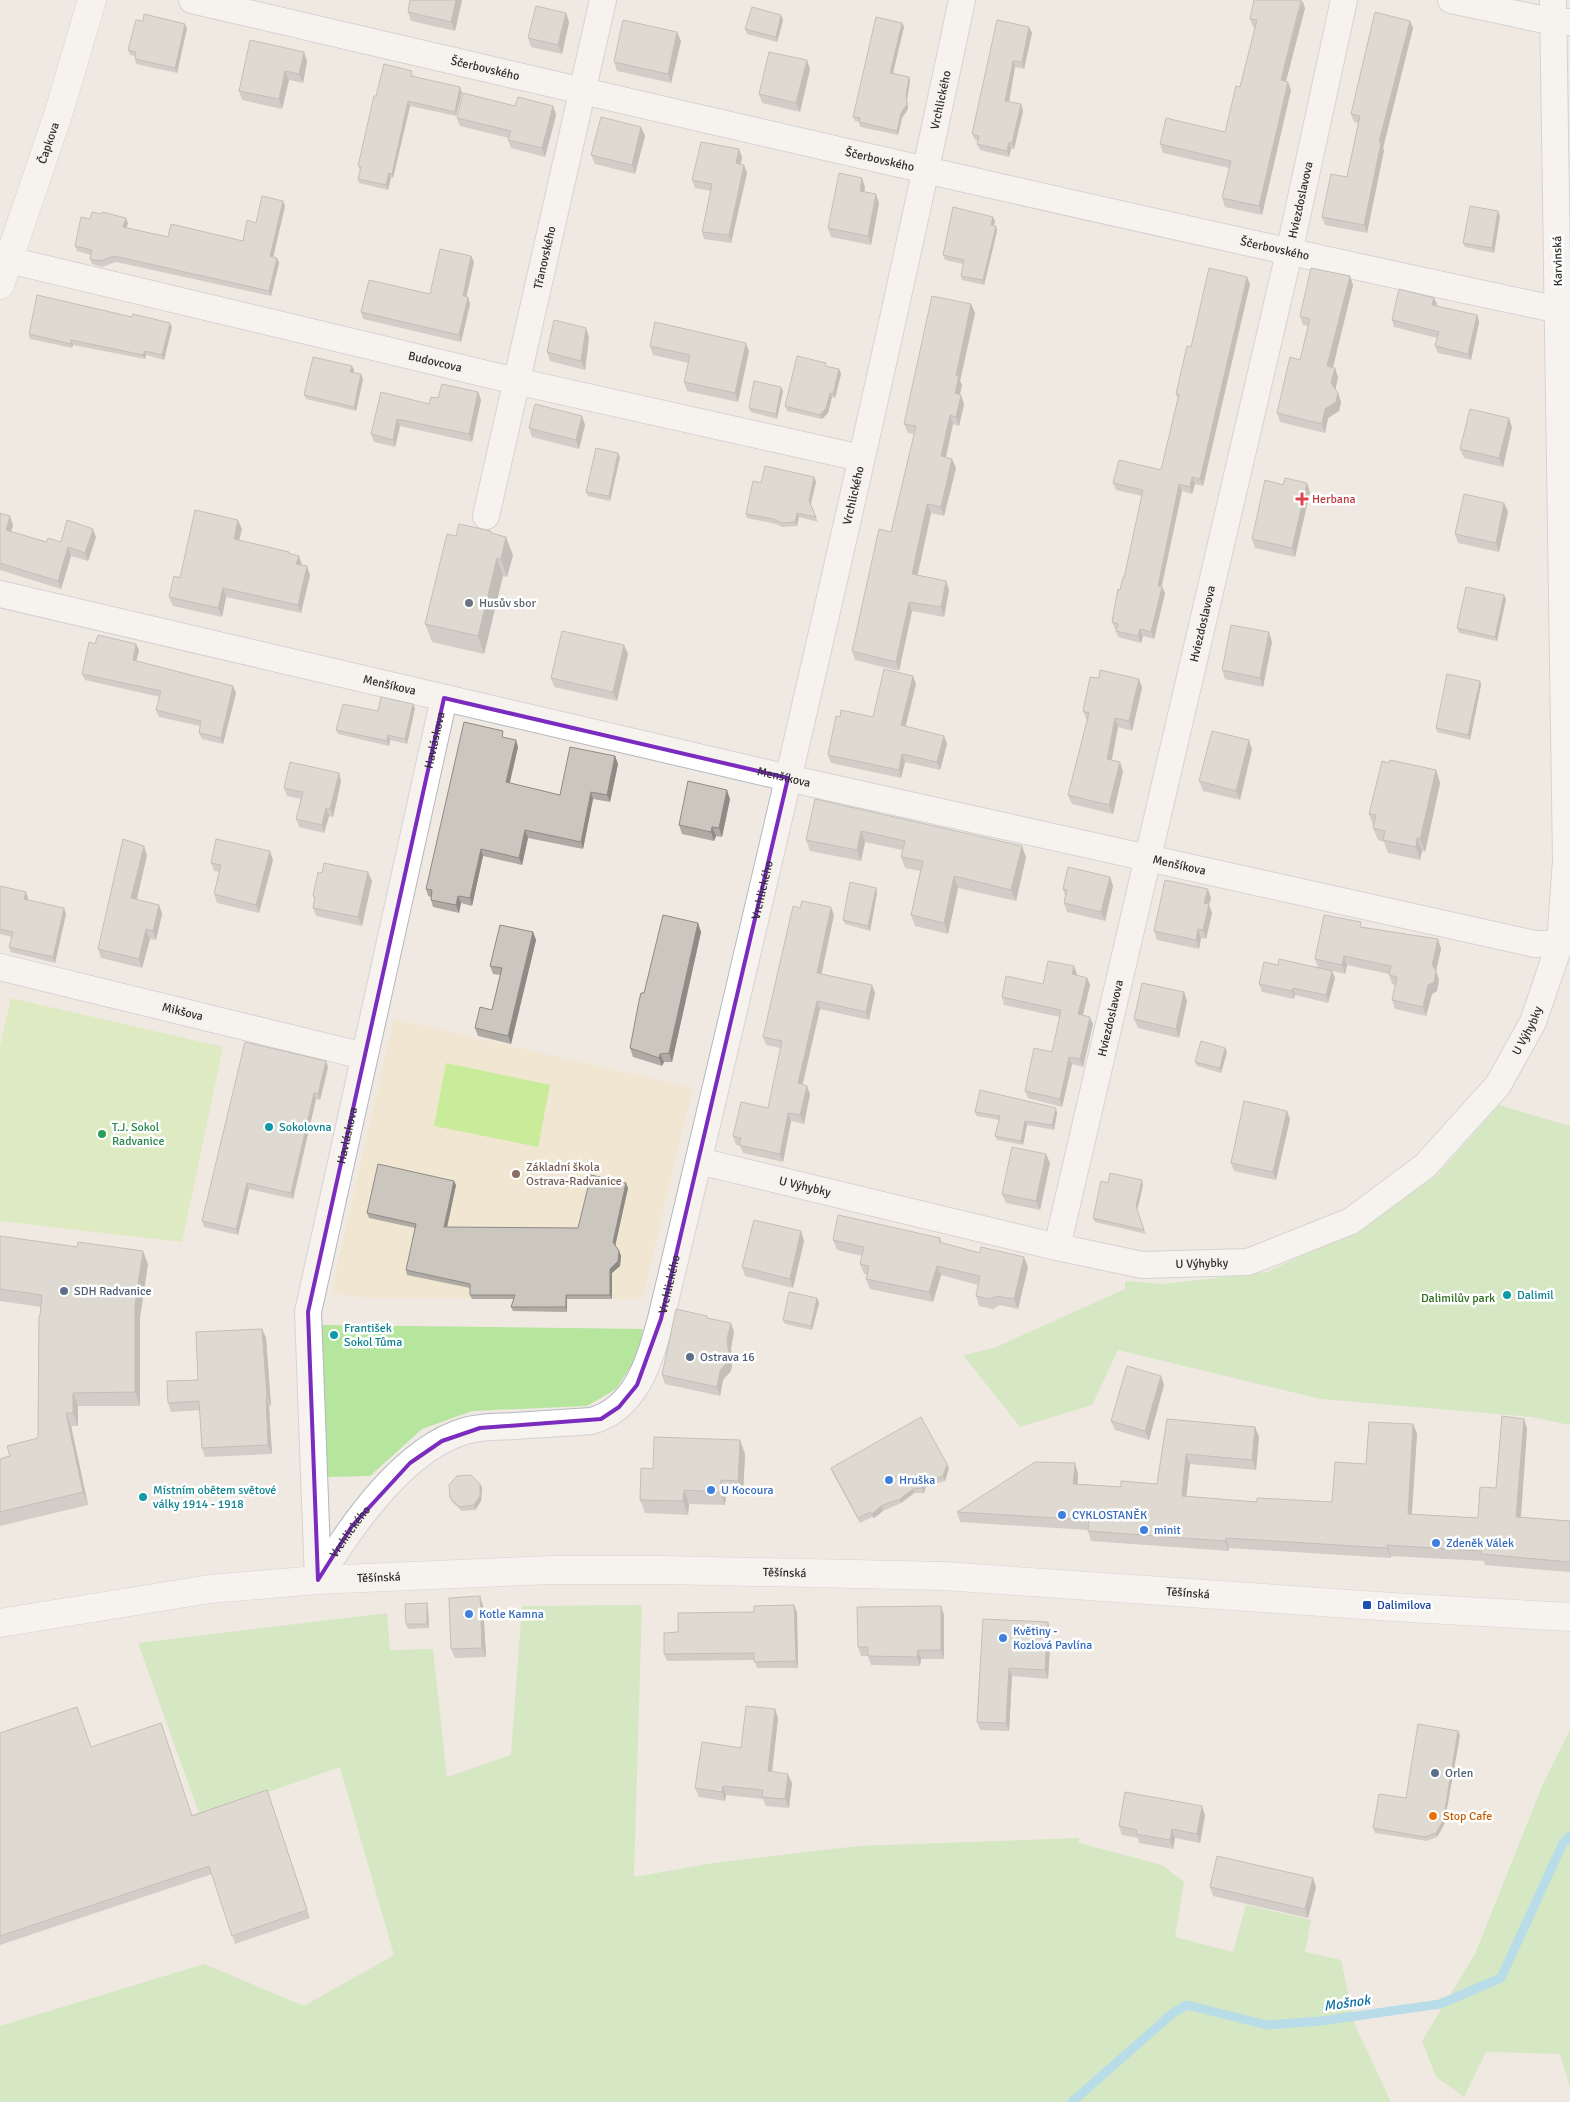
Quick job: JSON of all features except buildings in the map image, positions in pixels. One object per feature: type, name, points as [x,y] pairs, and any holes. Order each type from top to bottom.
[{"type":"main road","name":"Čapkova","points":[[0,285],[58,115],[92,0]]},
{"type":"main road","name":"Těšínská","points":[[0,1623],[210,1590],[318,1580],[560,1570],[665,1570],[944,1576],[1421,1609],[1570,1617]]},
{"type":"street","name":"Ščerbovského","points":[[192,0],[926,171],[1289,253],[1564,310]]},
{"type":"street","name":"Třanovského","points":[[486,516],[603,0]]},
{"type":"street","name":"Vrchlického","points":[[318,1580],[358,1519],[410,1463],[442,1441],[456,1434],[480,1428],[591,1421],[609,1415],[627,1399],[643,1372],[655,1341],[699,1161],[861,458],[926,171],[962,0]]},
{"type":"street","name":"Hviezdoslavova","points":[[1057,1247],[1289,253],[1344,0]]},
{"type":"street","points":[[1451,0],[1559,14]]},
{"type":"street","name":"Karvinská","points":[[1559,14],[1564,310],[1565,943]]},
{"type":"street","name":"Budovcova","points":[[9,260],[516,381],[861,458]]},
{"type":"street","name":"Menšíkova","points":[[0,594],[788,778],[1535,944],[1565,943]]},
{"type":"street","name":"Havláskova","points":[[318,1580],[308,1312],[444,698]]},
{"type":"street","name":"U Výhybky","points":[[699,1161],[1057,1247],[1142,1265],[1248,1262],[1351,1221],[1425,1166],[1498,1085],[1533,1022],[1565,943]]},
{"type":"street","name":"Mikšova","points":[[0,967],[364,1056]]},
{"type":"highlighted area","points":[[444,698],[788,778],[661,1319],[637,1385],[619,1407],[601,1419],[480,1428],[442,1441],[410,1463],[352,1526],[318,1580],[308,1312]]},
{"type":"shaded area","name":"Základní škola Ostrava-Radvanice","points":[[394,1019],[693,1088],[642,1299],[568,1299],[567,1312],[517,1311],[516,1299],[365,1298],[331,1293]]},
{"type":"green space","name":"T.J. Sokol Radvanice","points":[[11,998],[223,1047],[182,1242],[0,1221],[0,1046]]},
{"type":"green space","points":[[446,1063],[550,1085],[538,1147],[434,1126]]},
{"type":"green space","name":"Dalimilův park","points":[[1499,1105],[1570,1126],[1570,1425],[1531,1417],[1321,1399],[1118,1350],[1092,1405],[1020,1427],[963,1355],[994,1348],[1125,1289],[1125,1281],[1163,1284],[1267,1272],[1365,1226],[1437,1175]]},
{"type":"green space","points":[[321,1325],[643,1329],[637,1357],[616,1389],[587,1406],[472,1411],[422,1429],[370,1476],[326,1477]]},
{"type":"green space","points":[[642,1605],[634,1877],[713,1863],[858,1846],[1079,1838],[1079,1843],[1162,1865],[1184,1882],[1175,1937],[1233,1952],[1246,1905],[1311,1920],[1305,1952],[1341,1960],[1355,2025],[1391,2102],[0,2102],[0,2026],[204,1964],[304,2006],[394,1955],[340,1767],[200,1816],[138,1643],[387,1613],[390,1650],[433,1649],[447,1777],[511,1755],[522,1606]]},
{"type":"green space","points":[[1570,1730],[1570,2087],[1560,2054],[1486,2052],[1464,2097],[1436,2077],[1422,2041],[1475,1954],[1543,1784]]},
{"type":"waterway","name":"Mošnok","points":[[1072,2102],[1173,2013],[1187,2005],[1267,2025],[1321,2021],[1440,2004],[1501,1978],[1563,1843],[1570,1836]]},
{"type":"place","name":"Herbana","points":[[1302,499]]},
{"type":"place","name":"Husův sbor","points":[[469,603]]},
{"type":"place","name":"Sokolovna","points":[[269,1127]]},
{"type":"place","name":"T.J. Sokol Radvanice","points":[[102,1134]]},
{"type":"place","name":"Základní škola Ostrava-Radvanice","points":[[516,1174]]},
{"type":"place","name":"SDH Radvanice","points":[[64,1291]]},
{"type":"place","name":"Dalimil","points":[[1507,1295]]},
{"type":"place","name":"František Sokol Tůma","points":[[334,1335]]},
{"type":"place","name":"Ostrava 16","points":[[690,1357]]},
{"type":"place","name":"Hruška","points":[[889,1480]]},
{"type":"place","name":"U Kocoura","points":[[711,1490]]},
{"type":"place","name":"Místním obětem světové války 1914 - 1918","points":[[143,1497]]},
{"type":"place","name":"CYKLOSTANĚK","points":[[1062,1515]]},
{"type":"place","name":"minit","points":[[1144,1530]]},
{"type":"place","name":"Zdeněk Válek","points":[[1436,1543]]},
{"type":"place","name":"Dalimilova","points":[[1367,1605]]},
{"type":"place","name":"Kotle Kamna","points":[[469,1614]]},
{"type":"place","name":"Květiny - Kozlová Pavlína","points":[[1003,1638]]},
{"type":"place","name":"Orlen","points":[[1435,1773]]},
{"type":"place","name":"Stop Cafe","points":[[1433,1816]]}]
